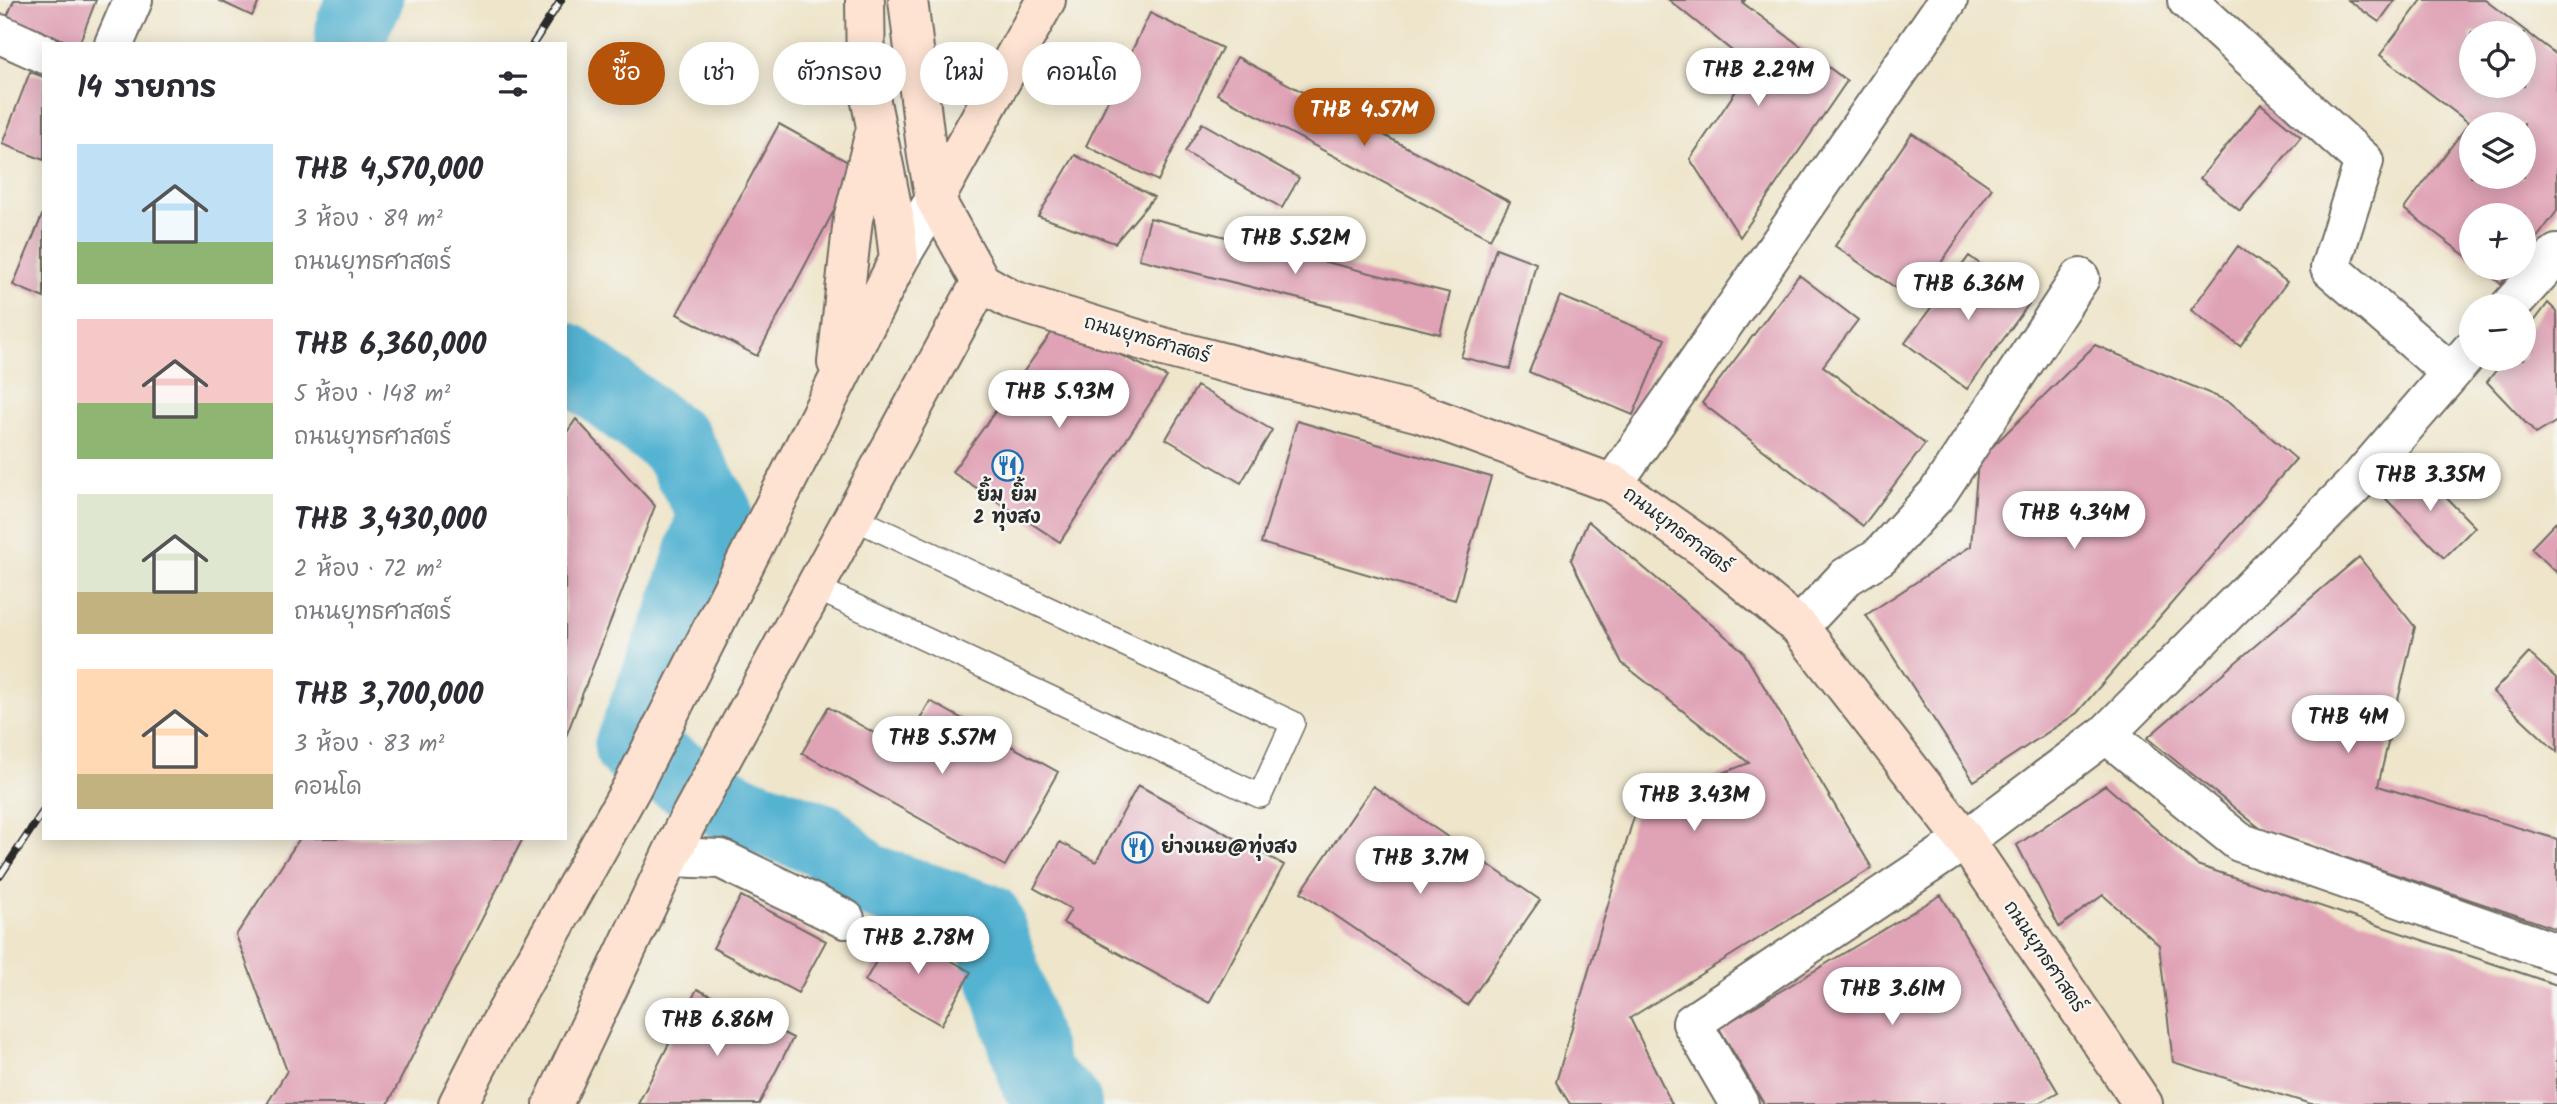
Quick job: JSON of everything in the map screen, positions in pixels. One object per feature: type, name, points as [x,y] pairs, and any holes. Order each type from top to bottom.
[{"type":"main road","points":[[458,1104],[632,787],[899,259],[894,216],[866,77],[865,0]]},
{"type":"main road","points":[[553,1104],[677,842],[981,282],[935,200],[908,0]]},
{"type":"main road","points":[[935,200],[1046,0]]},
{"type":"main road","points":[[833,389],[853,219],[876,128]]},
{"type":"main road","name":"ถนนยุทธศาสตร์","points":[[981,282],[1012,300],[1163,347],[1420,413],[1613,484],[1705,549],[1799,627],[1965,840],[2143,1104]]},
{"type":"street","points":[[115,42],[133,0]]},
{"type":"street","points":[[1613,484],[1948,0]]},
{"type":"street","points":[[2187,0],[2364,161],[2330,268],[2459,360]]},
{"type":"street","points":[[0,34],[42,53]]},
{"type":"street","points":[[899,259],[935,200]]},
{"type":"street","points":[[2521,294],[2557,254]]},
{"type":"street","points":[[1799,627],[1846,577],[1880,556],[1937,494],[2080,278]]},
{"type":"street","points":[[1739,1104],[1692,1023],[1965,840],[2106,734],[2356,483],[2459,363]]},
{"type":"street","points":[[2106,734],[2239,842],[2557,953]]},
{"type":"street","points":[[677,842],[721,859],[845,919]]},
{"type":"lane","points":[[814,587],[1260,796],[1293,723],[852,517]]},
{"type":"building","points":[[14,0],[96,0],[80,42],[68,42],[7,17]]},
{"type":"building","points":[[218,0],[260,0],[252,16]]},
{"type":"building","points":[[1669,0],[1745,0],[1743,3],[1847,81],[1740,237],[1690,159],[1752,67]]},
{"type":"building","points":[[2348,0],[2395,0],[2379,22]]},
{"type":"building","points":[[2422,0],[2485,0],[2512,21],[2459,21],[2459,98],[2536,98],[2536,39],[2557,55],[2557,211],[2536,239],[2536,203],[2459,203],[2459,251],[2404,209],[2459,136],[2459,189],[2536,189],[2536,112],[2459,112],[2459,115],[2380,55]]},
{"type":"building","points":[[1150,13],[1222,48],[1158,181],[1086,146],[1106,105],[1141,105],[1141,42],[1136,42]]},
{"type":"building","points":[[1237,57],[1510,202],[1490,239],[1217,94]]},
{"type":"building","points":[[30,72],[42,76],[42,159],[2,144]]},
{"type":"building","points":[[2261,104],[2301,137],[2240,211],[2200,178]]},
{"type":"building","points":[[1202,123],[1299,178],[1282,208],[1185,152]]},
{"type":"building","points":[[779,124],[857,167],[757,356],[677,314]]},
{"type":"building","points":[[1912,133],[1992,188],[1915,301],[1835,246]]},
{"type":"building","points":[[1075,155],[1154,197],[1115,243],[1038,216]]},
{"type":"building","points":[[42,216],[42,297],[13,285]]},
{"type":"building","points":[[1150,218],[1450,293],[1440,334],[1139,259]]},
{"type":"building","points":[[2238,246],[2287,282],[2240,346],[2191,310]]},
{"type":"building","points":[[1496,248],[1536,263],[1510,369],[1461,357]]},
{"type":"building","points":[[1969,256],[2031,301],[1967,389],[1905,343]]},
{"type":"building","points":[[1799,275],[1858,320],[1823,366],[1925,444],[1863,526],[1702,403]]},
{"type":"building","points":[[1560,296],[1665,339],[1633,415],[1529,372]]},
{"type":"building","points":[[2548,303],[2557,312],[2557,421],[2536,434],[2487,382],[2496,371],[2536,371],[2536,319]]},
{"type":"building","points":[[1057,325],[1167,377],[1060,542],[952,472]]},
{"type":"building","points":[[2095,345],[2230,402],[2296,459],[2077,713],[1974,781],[1866,615],[1971,546],[1978,461]]},
{"type":"building","points":[[1197,386],[1272,430],[1241,483],[1166,439]]},
{"type":"building","points":[[576,419],[655,506],[567,734],[567,432]]},
{"type":"building","points":[[1297,421],[1491,477],[1455,600],[1261,543]]},
{"type":"building","points":[[2417,468],[2475,527],[2444,558],[2386,499]]},
{"type":"building","points":[[1588,521],[1743,651],[1872,868],[1630,1018],[1672,1104],[1570,1104],[1556,1082],[1637,806],[1749,763],[1622,663],[1571,560]]},
{"type":"building","points":[[2557,521],[2557,573],[2531,548]]},
{"type":"building","points":[[2359,557],[2415,627],[2378,786],[2557,839],[2557,929],[2261,829],[2147,738]]},
{"type":"building","points":[[2529,653],[2557,679],[2557,752],[2493,692]]},
{"type":"building","points":[[930,701],[1058,772],[1005,866],[802,753],[828,707],[903,749]]},
{"type":"building","points":[[1138,785],[1284,865],[1209,1003],[1063,923],[1071,909],[1034,888],[1060,842],[1096,862]]},
{"type":"building","points":[[2105,785],[2197,865],[2557,985],[2557,1104],[2311,1104],[2173,1062],[2159,945],[2103,895],[2059,927],[2017,845]]},
{"type":"building","points":[[1373,786],[1540,900],[1467,1005],[1301,892]]},
{"type":"building","points":[[299,840],[522,840],[388,1104],[267,1104],[287,1071],[236,935]]},
{"type":"building","points":[[1941,895],[2058,1092],[2037,1104],[1764,1104],[1719,1028]]},
{"type":"building","points":[[741,896],[826,941],[798,993],[713,948]]},
{"type":"building","points":[[895,928],[971,972],[941,1025],[865,981]]},
{"type":"building","points":[[697,989],[793,1038],[759,1104],[638,1104]]},
{"type":"waterway","points":[[351,42],[353,24],[366,0]]},
{"type":"waterway","points":[[567,361],[676,444],[715,512],[682,616],[631,747],[738,810],[823,840],[864,879],[986,920],[1037,1080],[1065,1104]]},
{"type":"railway","points":[[534,42],[561,0]]},
{"type":"railway","points":[[0,876],[42,813]]},
{"type":"place","name":"ยิ้ม ยิ้ม 2 ทุ่งสง","points":[[1007,465]]},
{"type":"place","name":"ย่างเนย@ทุ่งสง","points":[[1138,848]]}]
